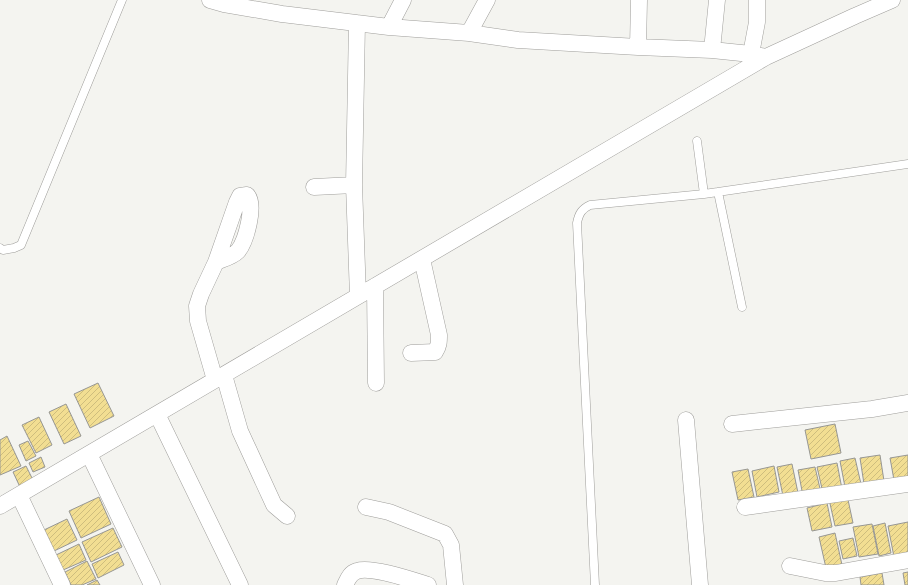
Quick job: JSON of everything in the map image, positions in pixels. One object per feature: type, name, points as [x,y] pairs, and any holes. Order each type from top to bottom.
[{"type":"street","points":[[210,0],[282,14],[357,24],[469,33],[518,40],[712,50],[758,56]]},
{"type":"street","points":[[389,27],[403,0]]},
{"type":"street","points":[[469,33],[487,0]]},
{"type":"street","points":[[638,47],[639,0]]},
{"type":"street","points":[[712,50],[718,0]]},
{"type":"street","points":[[757,0],[758,56]]},
{"type":"street","points":[[0,506],[422,259],[758,56],[855,8],[892,0]]},
{"type":"street","points":[[357,24],[354,185],[358,296]]},
{"type":"street","points":[[314,187],[354,185]]},
{"type":"street","points":[[411,353],[434,352],[438,348],[439,342],[439,335],[422,259]]},
{"type":"street","points":[[216,262],[201,294],[198,306],[198,321],[240,431],[274,505],[287,516]]},
{"type":"street","points":[[376,286],[376,383]]},
{"type":"street","points":[[732,424],[872,409],[908,403]]},
{"type":"street","points":[[157,414],[240,585]]},
{"type":"street","points":[[686,420],[700,585]]},
{"type":"street","points":[[89,454],[152,585]]},
{"type":"street","points":[[745,507],[908,484]]},
{"type":"street","points":[[19,495],[62,585]]},
{"type":"street","points":[[366,507],[389,512],[445,534],[451,545],[455,585]]},
{"type":"street","points":[[790,566],[825,573],[836,573],[908,560]]},
{"type":"street","points":[[345,585],[350,575],[357,571],[366,570],[396,576],[428,585]]},
{"type":"lane","points":[[0,248],[3,250],[21,245],[122,0]]},
{"type":"lane","points":[[697,141],[704,194]]},
{"type":"lane","points":[[595,585],[577,223],[579,214],[584,208],[590,205],[704,194],[908,164]]},
{"type":"lane","points":[[718,192],[742,308]]},
{"type":"building","points":[[98,383],[114,416],[90,428],[74,394]]},
{"type":"building","points":[[66,404],[81,436],[64,444],[49,412]]},
{"type":"building","points":[[39,417],[52,445],[36,453],[22,425]]},
{"type":"building","points":[[835,424],[841,453],[811,459],[805,430]]},
{"type":"building","points":[[7,436],[21,466],[0,475],[0,440]]},
{"type":"building","points":[[28,441],[36,456],[26,461],[19,445]]},
{"type":"building","points":[[880,455],[884,481],[864,484],[860,458]]},
{"type":"building","points":[[908,455],[908,477],[894,480],[890,458]]},
{"type":"building","points":[[41,457],[45,467],[33,472],[29,463]]},
{"type":"building","points":[[855,458],[861,484],[845,487],[840,461]]},
{"type":"building","points":[[837,463],[842,489],[823,493],[817,467]]},
{"type":"building","points":[[792,464],[798,493],[783,496],[777,467]]},
{"type":"building","points":[[26,466],[33,480],[20,487],[13,472]]},
{"type":"building","points":[[774,466],[779,492],[757,497],[752,471]]},
{"type":"building","points":[[815,467],[821,493],[803,496],[798,470]]},
{"type":"building","points":[[748,469],[754,497],[738,500],[732,472]]},
{"type":"building","points":[[847,495],[853,523],[835,526],[829,499]]},
{"type":"building","points":[[99,497],[111,524],[81,538],[69,511]]},
{"type":"building","points":[[827,503],[832,527],[812,531],[807,508]]},
{"type":"building","points":[[67,519],[77,540],[54,551],[44,530]]},
{"type":"building","points":[[908,522],[908,554],[894,557],[888,526]]},
{"type":"building","points":[[885,523],[891,553],[879,556],[873,526]]},
{"type":"building","points":[[872,524],[878,554],[859,557],[853,527]]},
{"type":"building","points":[[113,528],[122,547],[91,562],[82,542]]},
{"type":"building","points":[[835,533],[842,565],[826,568],[819,537]]},
{"type":"building","points":[[853,538],[857,556],[843,559],[839,541]]},
{"type":"building","points":[[79,544],[86,560],[63,570],[56,555]]},
{"type":"building","points":[[118,552],[124,565],[98,578],[92,564]]},
{"type":"building","points":[[87,561],[96,579],[82,585],[71,585],[65,572]]},
{"type":"building","points":[[908,572],[908,585],[905,585],[903,573]]},
{"type":"building","points":[[882,573],[884,585],[861,585],[860,577]]},
{"type":"building","points":[[97,580],[100,585],[87,585]]}]
